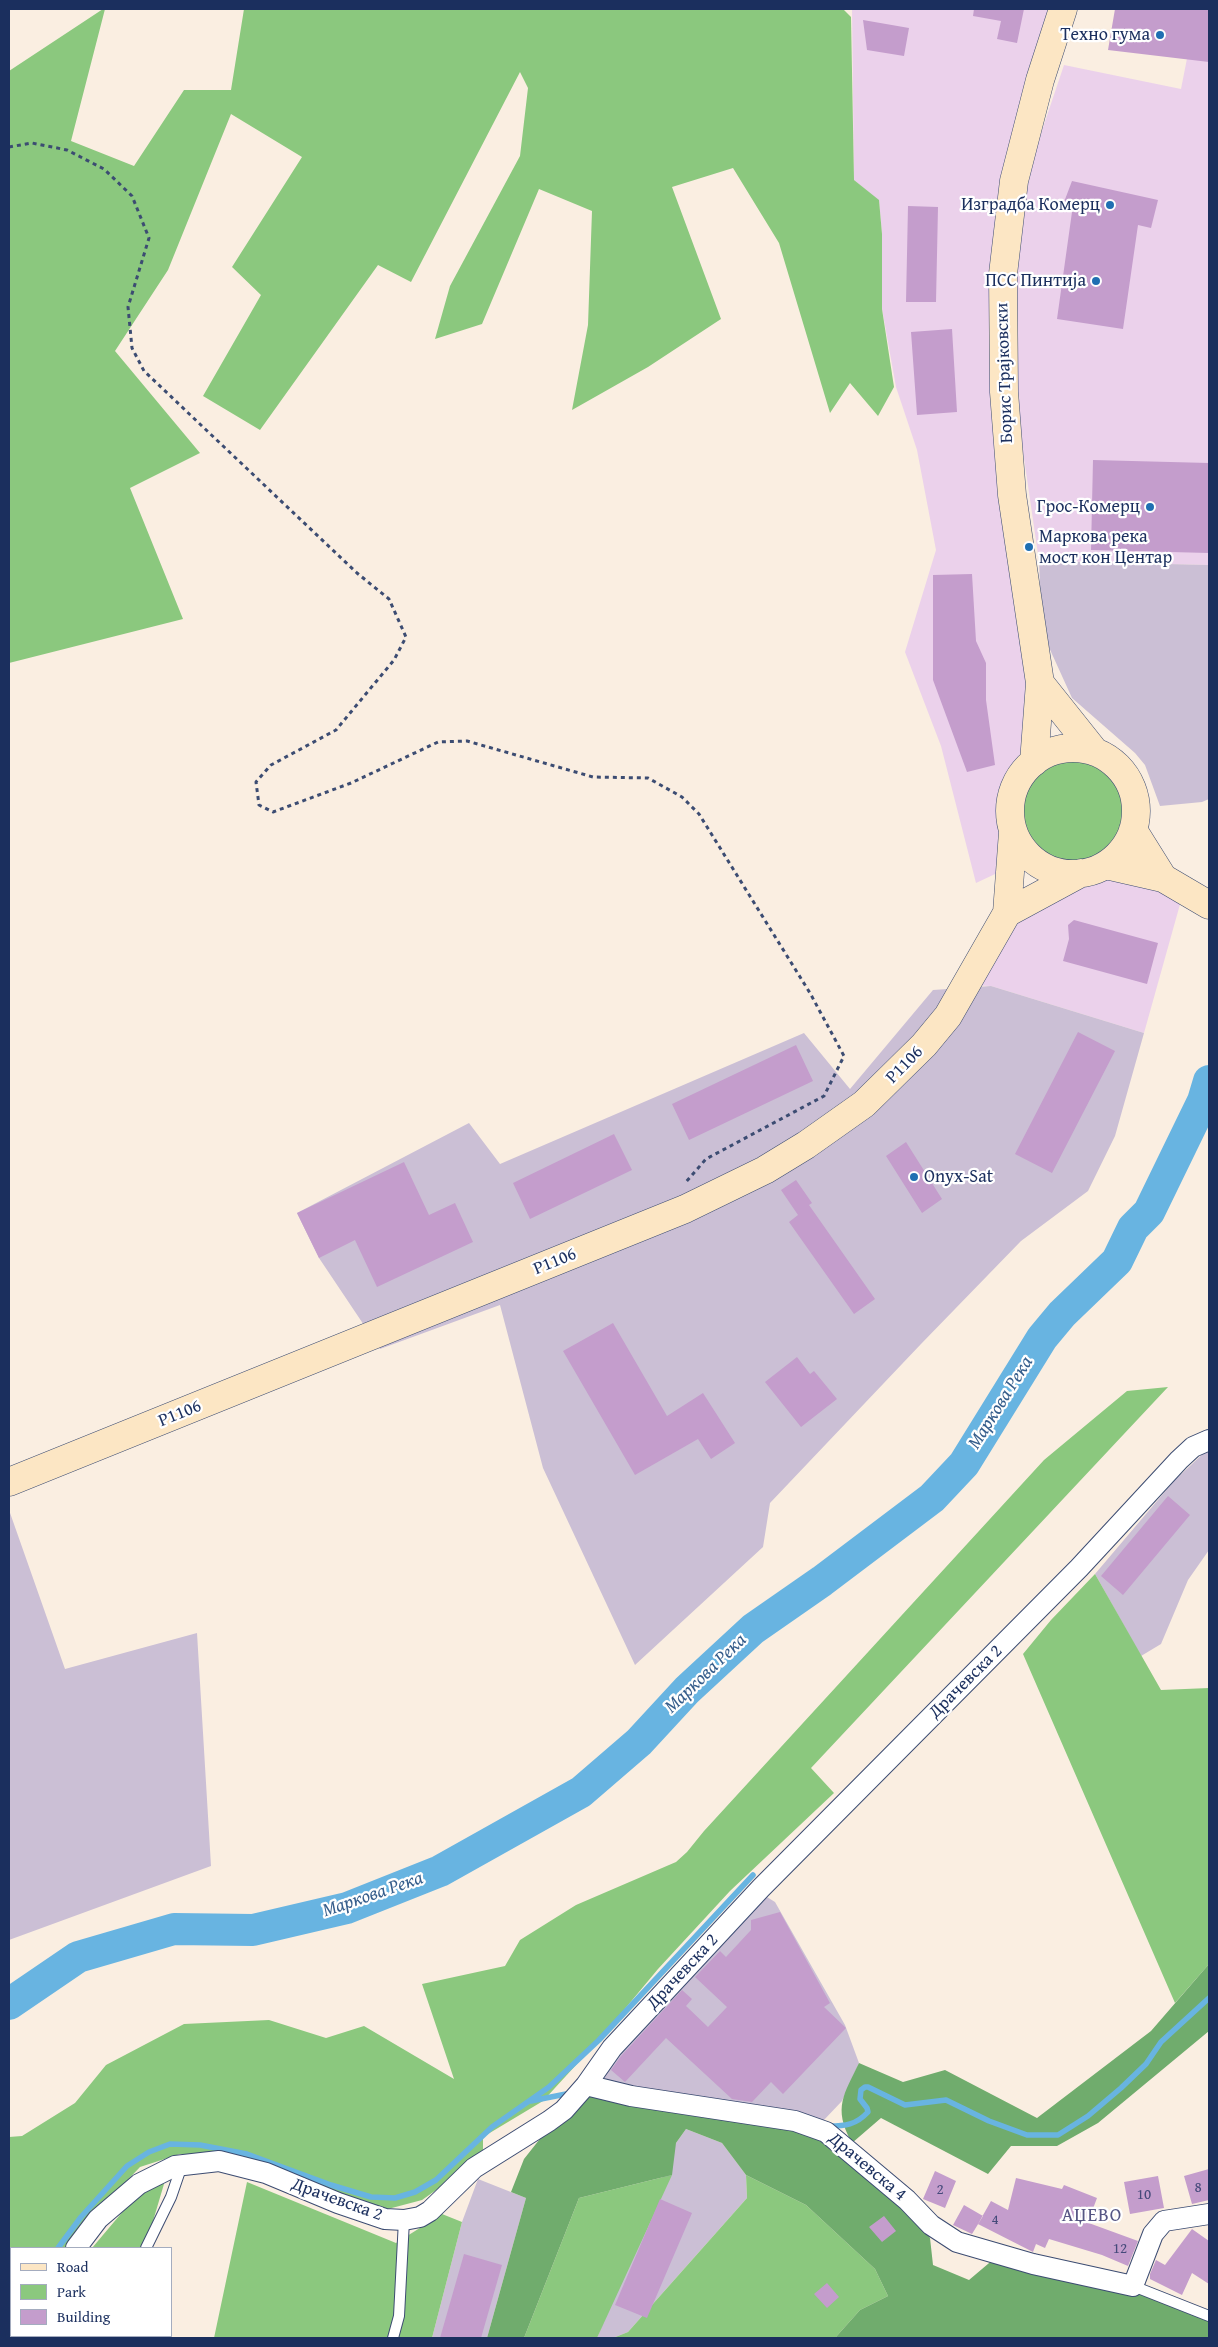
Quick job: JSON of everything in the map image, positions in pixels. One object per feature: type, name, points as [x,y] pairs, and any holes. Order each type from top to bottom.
[{"type":"main road","name":"Борис Трајковски","points":[[1034,762],[1040,683],[1012,495],[1003,374],[1003,274],[1014,181],[1040,80],[1062,9]]},
{"type":"main road","points":[[1040,683],[1095,752]]},
{"type":"main road","points":[[1070,748],[1095,752],[1109,760],[1121,771],[1129,784],[1134,799],[1136,814],[1133,830],[1123,850],[1094,869],[1007,913],[1013,832],[1010,819],[1012,793],[1024,770],[1045,754],[1070,748]]},
{"type":"main road","points":[[1133,830],[1163,878]]},
{"type":"main road","points":[[1013,832],[1026,853],[1035,861],[1057,872],[1094,869],[1163,878],[1209,905]]},
{"type":"main road","name":"P1106","points":[[9,1482],[685,1210],[765,1170],[806,1145],[864,1104],[894,1077],[948,1016],[1007,913]]},
{"type":"street","name":"Драчевска 2","points":[[77,2247],[98,2219],[139,2184],[175,2166],[219,2161],[266,2173],[338,2203],[385,2219],[404,2220],[420,2217],[430,2211],[474,2168],[549,2121],[586,2086],[612,2048],[761,1888],[1017,1631],[1179,1460],[1194,1447],[1209,1440]]},
{"type":"street","name":"Драчевска 4","points":[[586,2086],[631,2096],[795,2121],[826,2132],[907,2200],[931,2225],[957,2242],[1033,2264],[1133,2286]]},
{"type":"street","points":[[1133,2286],[1153,2234],[1164,2221],[1209,2214]]},
{"type":"lane","points":[[146,2247],[172,2196],[182,2165]]},
{"type":"lane","points":[[393,2338],[400,2316],[404,2220]]},
{"type":"lane","name":"Драчевска 4","points":[[1133,2286],[1209,2316]]},
{"type":"path","points":[[9,147],[32,143],[67,150],[104,169],[132,196],[149,238],[128,307],[132,348],[144,371],[357,573],[389,599],[406,637],[394,660],[336,730],[271,765],[266,770],[256,782],[259,805],[273,812],[352,783],[438,742],[467,741],[593,777],[648,778],[682,797],[699,814],[810,993],[844,1056],[824,1096],[706,1159],[685,1184],[685,1210]]},
{"type":"shaded area","points":[[852,9],[1063,9],[1003,274],[1040,683],[1024,771],[1012,793],[1010,806],[1010,867],[976,883],[941,746],[905,652],[936,550],[917,450],[896,387],[882,309],[882,234],[879,201],[854,180]]},
{"type":"shaded area","points":[[1131,9],[1209,9],[1209,565],[1039,561],[1005,328],[1017,205],[1064,65],[1181,89],[1194,23]]},
{"type":"shaded area","points":[[1039,561],[1209,565],[1209,799],[1202,802],[1160,806],[1145,765],[1135,753],[1072,698],[1042,632]]},
{"type":"shaded area","points":[[1106,865],[1184,890],[1144,1033],[991,986],[966,985],[1007,913]]},
{"type":"shaded area","points":[[991,986],[1144,1033],[1115,1136],[1088,1191],[1021,1241],[921,1344],[770,1503],[763,1547],[635,1665],[543,1468],[500,1305],[380,1349],[319,1258],[297,1213],[469,1123],[500,1164],[804,1033],[850,1089],[933,990]]},
{"type":"shaded area","points":[[1209,1448],[1209,1550],[1188,1580],[1161,1644],[1141,1656],[1095,1574],[1174,1481]]},
{"type":"shaded area","points":[[9,1510],[65,1669],[197,1633],[211,1866],[9,1940]]},
{"type":"shaded area","points":[[762,1894],[775,1902],[845,2025],[859,2063],[842,2101],[823,2121],[613,2083],[598,2076]]},
{"type":"shaded area","points":[[686,2129],[722,2143],[746,2175],[747,2198],[628,2332],[613,2338],[597,2338],[676,2143]]},
{"type":"shaded area","points":[[478,2179],[526,2198],[487,2338],[432,2338],[462,2222]]},
{"type":"green space","points":[[105,9],[71,141],[134,166],[184,90],[231,90],[244,9],[843,9],[851,17],[854,180],[879,200],[882,234],[882,309],[894,387],[878,416],[850,383],[830,413],[779,243],[733,168],[672,187],[721,319],[648,367],[572,410],[588,325],[592,211],[539,189],[482,324],[435,339],[450,286],[520,156],[528,88],[520,72],[411,282],[378,265],[260,430],[203,396],[261,295],[232,267],[302,157],[231,114],[168,270],[115,351],[200,453],[130,488],[183,619],[9,663],[9,71]]},
{"type":"green space","points":[[1072,756],[1093,760],[1110,772],[1122,789],[1126,810],[1122,831],[1110,848],[1093,860],[1072,864],[1051,860],[1034,848],[1022,831],[1018,810],[1022,789],[1034,772],[1051,760]]},
{"type":"green space","points":[[1168,1387],[811,1768],[834,1793],[730,1891],[658,1969],[599,2040],[543,2101],[483,2137],[483,2157],[422,2200],[388,2209],[341,2199],[220,2156],[180,2154],[140,2167],[100,2209],[73,2247],[10,2247],[9,2333],[9,2137],[22,2136],[75,2103],[106,2065],[184,2024],[269,2020],[326,2038],[364,2026],[454,2079],[422,1984],[505,1966],[520,1940],[576,1905],[676,1862],[1044,1460],[1127,1391]]},
{"type":"green space","points":[[1095,1574],[1161,1690],[1209,1688],[1209,1964],[1175,2003],[1023,1654],[1051,1620]]},
{"type":"green space","points":[[1209,1964],[1209,2031],[1098,2123],[1057,2146],[1011,2146],[988,2174],[881,2118],[852,2143],[907,2203],[930,2238],[933,2265],[969,2280],[995,2258],[1118,2275],[1209,2317],[1209,2338],[835,2338],[860,2310],[888,2296],[875,2269],[806,2205],[746,2175],[722,2143],[686,2129],[676,2143],[672,2175],[579,2198],[524,2338],[487,2338],[526,2198],[511,2192],[524,2159],[543,2135],[566,2121],[598,2076],[613,2083],[851,2141],[843,2119],[842,2110],[845,2093],[859,2063],[903,2082],[945,2070],[1037,2118],[1151,2031]]},
{"type":"green space","points":[[672,2175],[597,2338],[524,2338],[579,2198]]},
{"type":"green space","points":[[746,2175],[806,2205],[875,2269],[888,2296],[860,2310],[835,2338],[613,2338],[628,2332],[747,2198]]},
{"type":"green space","points":[[152,2177],[164,2184],[145,2247],[93,2247]]},
{"type":"green space","points":[[247,2182],[396,2243],[442,2214],[462,2222],[432,2338],[214,2338]]},
{"type":"building","points":[[974,9],[1024,9],[1017,43],[997,39],[1001,21],[973,16]]},
{"type":"building","name":"Техно гума","points":[[1115,9],[1209,9],[1209,62],[1108,50]]},
{"type":"building","points":[[863,20],[909,28],[904,56],[867,50]]},
{"type":"building","points":[[1072,181],[1158,200],[1151,228],[1138,225],[1123,329],[1057,319],[1072,212],[1061,210]]},
{"type":"building","points":[[908,206],[938,207],[936,302],[906,302]]},
{"type":"building","points":[[952,329],[957,412],[917,415],[911,332]]},
{"type":"building","name":"Грос-Комерц","points":[[1093,460],[1209,463],[1209,553],[1091,550]]},
{"type":"building","points":[[972,574],[976,641],[986,663],[986,700],[995,765],[967,772],[933,680],[933,575]]},
{"type":"building","points":[[1074,920],[1158,943],[1147,984],[1063,961],[1069,939],[1068,925]]},
{"type":"building","points":[[1078,1032],[1115,1051],[1052,1173],[1015,1154]]},
{"type":"building","points":[[796,1045],[813,1081],[689,1140],[672,1104]]},
{"type":"building","points":[[614,1134],[632,1170],[530,1219],[513,1183]]},
{"type":"building","name":"Onyx-Sat","points":[[906,1142],[942,1199],[922,1213],[886,1156]]},
{"type":"building","points":[[404,1162],[429,1215],[455,1203],[473,1242],[377,1287],[355,1240],[319,1258],[297,1213]]},
{"type":"building","points":[[796,1180],[812,1203],[809,1205],[875,1299],[854,1314],[789,1222],[798,1215],[781,1190]]},
{"type":"building","points":[[613,1323],[667,1416],[703,1393],[735,1443],[711,1459],[698,1439],[635,1475],[563,1351]]},
{"type":"building","points":[[797,1357],[810,1374],[814,1371],[837,1399],[801,1427],[765,1382]]},
{"type":"building","points":[[1168,1496],[1190,1515],[1123,1595],[1101,1576]]},
{"type":"building","points":[[780,1912],[830,2003],[824,2007],[846,2028],[783,2094],[771,2082],[752,2102],[732,2099],[666,2038],[625,2082],[611,2070],[621,2056],[682,1990],[692,1999],[686,2006],[708,2027],[727,2007],[695,1977],[720,1951],[726,1957],[751,1930],[751,1920]]},
{"type":"building","points":[[1209,2169],[1209,2200],[1192,2204],[1184,2176]]},
{"type":"building","points":[[935,2171],[956,2181],[945,2208],[923,2199]]},
{"type":"building","points":[[1158,2176],[1164,2208],[1130,2214],[1124,2182]]},
{"type":"building","points":[[1016,2178],[1062,2189],[1064,2185],[1097,2198],[1088,2222],[1086,2222],[1138,2241],[1128,2266],[1102,2255],[1049,2239],[1045,2248],[1036,2244],[1033,2252],[978,2224],[991,2201],[1008,2210]]},
{"type":"building","points":[[660,2199],[692,2213],[647,2318],[615,2305]]},
{"type":"building","points":[[964,2205],[983,2216],[972,2234],[953,2225]]},
{"type":"building","points":[[884,2216],[896,2231],[882,2242],[869,2227]]},
{"type":"building","points":[[1192,2229],[1209,2241],[1209,2284],[1192,2273],[1182,2295],[1150,2279],[1150,2274],[1156,2260],[1165,2265]]},
{"type":"building","points":[[464,2254],[502,2265],[481,2338],[440,2338]]},
{"type":"building","points":[[827,2283],[839,2297],[827,2308],[814,2294]]},
{"type":"waterway","name":"Маркова Река","points":[[9,2004],[78,1957],[174,1929],[253,1930],[347,1908],[440,1871],[581,1792],[639,1742],[687,1690],[753,1629],[822,1581],[932,1498],[964,1464],[1042,1338],[1062,1314],[1117,1261],[1133,1228],[1149,1212],[1203,1101],[1209,1081]]},
{"type":"waterway","points":[[59,2247],[81,2217],[127,2166],[149,2152],[170,2144],[200,2145],[247,2154],[331,2185],[371,2197],[395,2198],[415,2192],[436,2180],[492,2127],[549,2087],[599,2040],[753,1875]]},
{"type":"waterway","points":[[829,2126],[850,2124],[859,2120],[868,2112],[860,2099],[861,2090],[868,2087],[905,2105],[946,2100],[989,2121],[1027,2135],[1058,2135],[1088,2116],[1121,2088],[1146,2064],[1161,2042],[1209,1998]]},
{"type":"waterway","points":[[531,2101],[571,2093]]},
{"type":"place","name":"Техно гума","points":[[1160,35]]},
{"type":"place","name":"Изградба Комерц","points":[[1110,205]]},
{"type":"place","name":"ПСС Пинтија","points":[[1096,281]]},
{"type":"place","name":"Грос-Комерц","points":[[1150,507]]},
{"type":"place","name":"Маркова река мост кон Центар","points":[[1029,547]]},
{"type":"place","name":"Onyx-Sat","points":[[914,1177]]},
{"type":"district","name":"АЏЕВО","points":[[1092,2216]]}]
